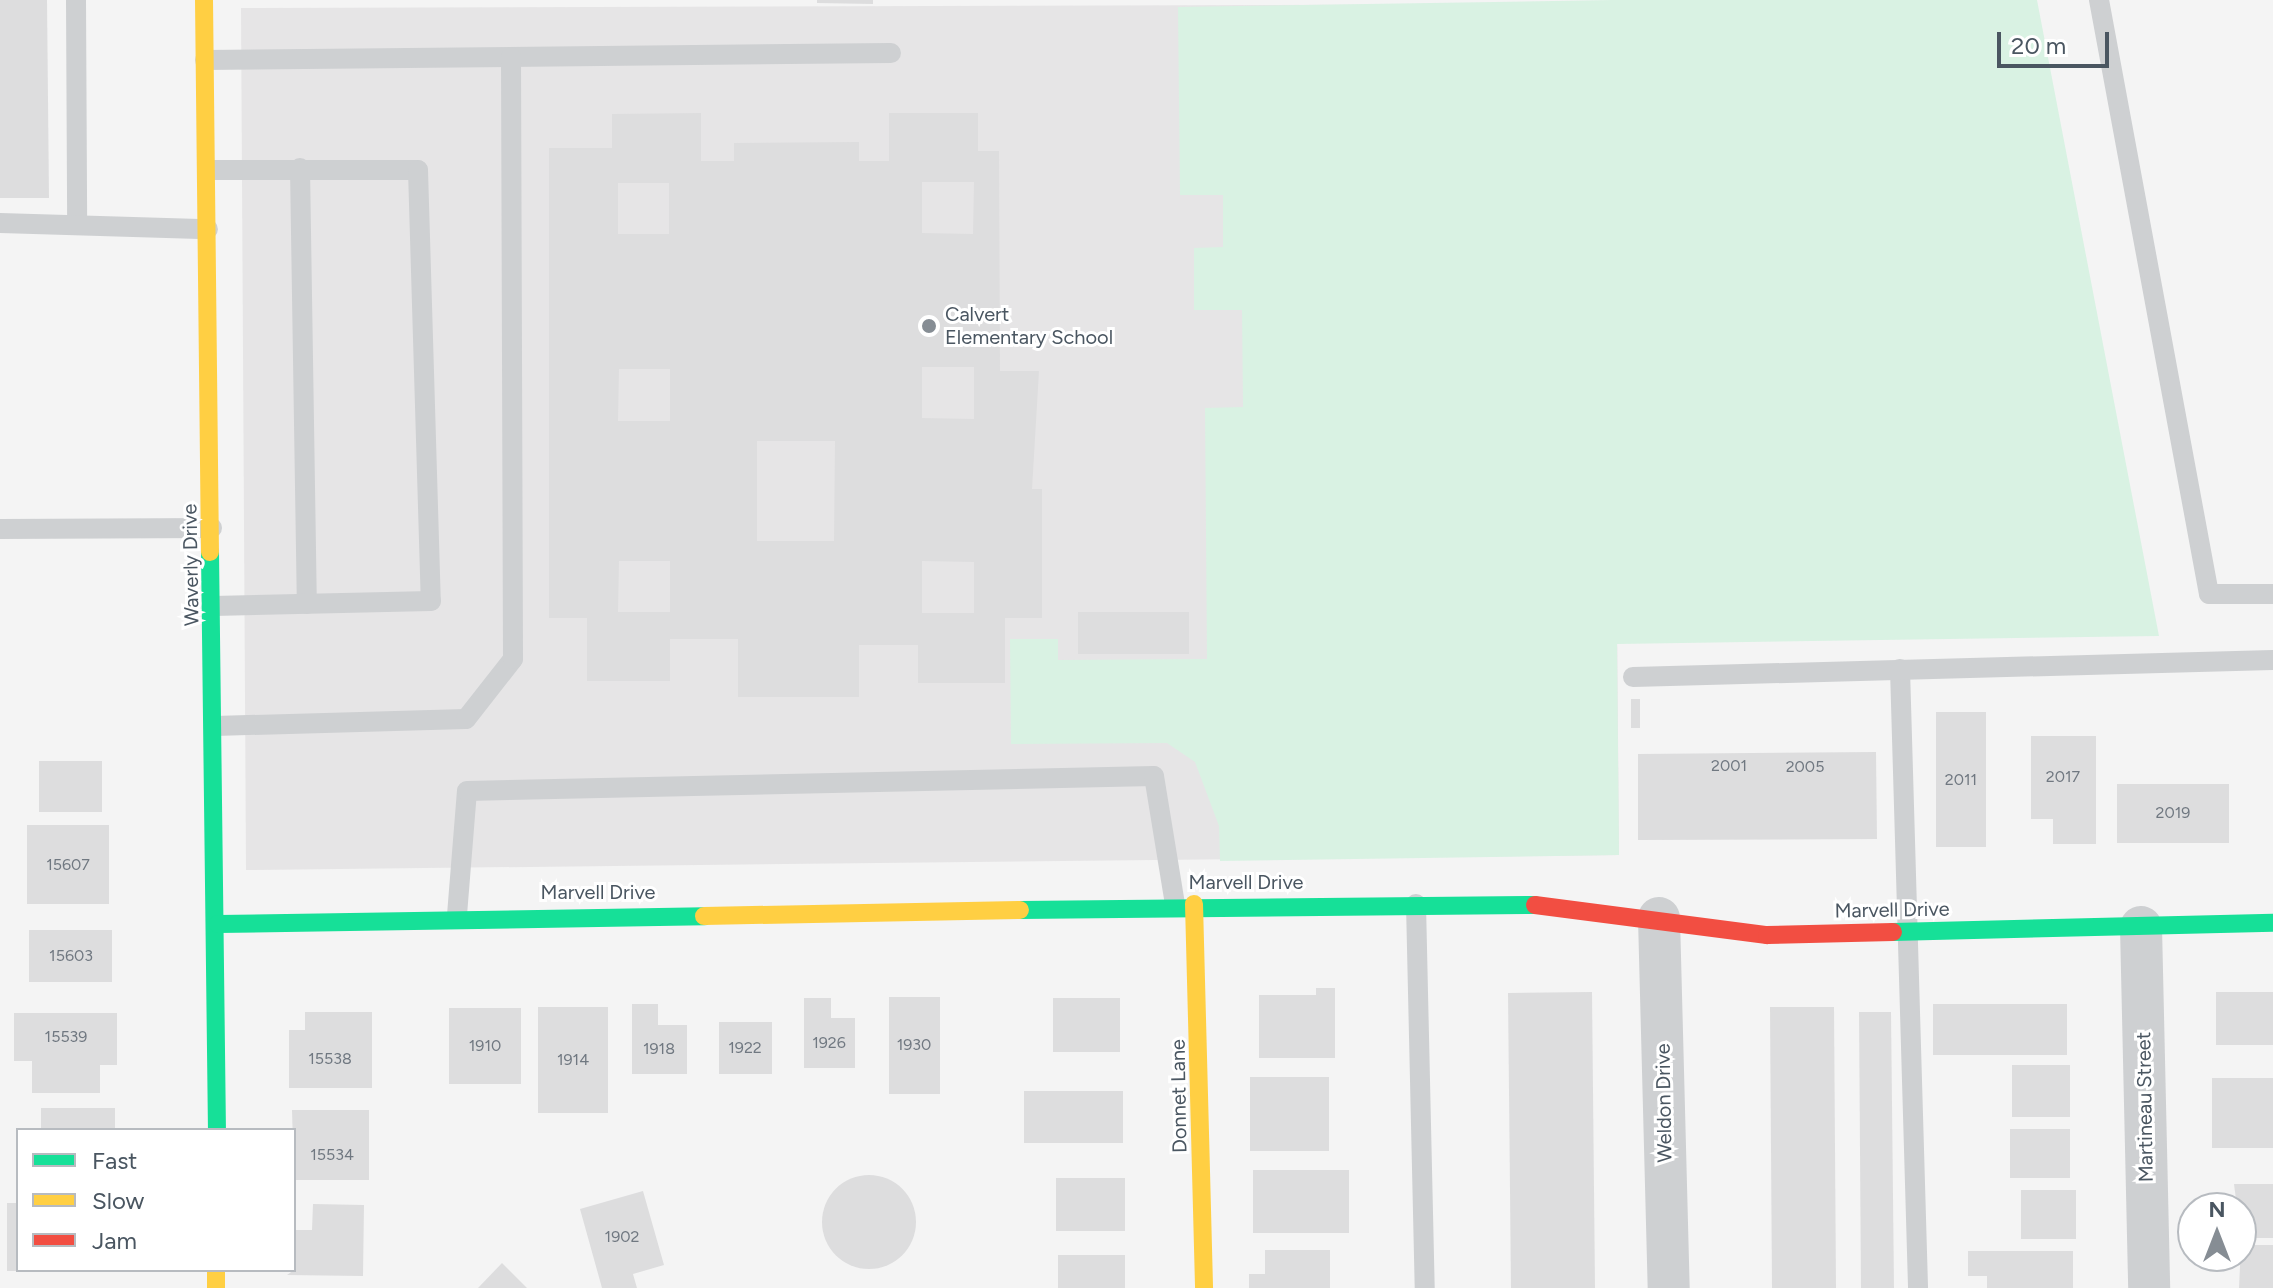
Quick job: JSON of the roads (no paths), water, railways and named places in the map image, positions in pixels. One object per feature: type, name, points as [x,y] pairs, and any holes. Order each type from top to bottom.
[{"type":"street","name":"Waverly Drive","points":[[204,0],[218,924],[217,1128]]},
{"type":"street","name":"Marvell Drive","points":[[218,924],[457,915],[1510,902],[1659,918],[1767,935],[2273,923]]},
{"type":"street","name":"Donnet Lane","points":[[1184,904],[1204,1288]]},
{"type":"street","name":"Weldon Drive","points":[[1659,918],[1669,1288]]},
{"type":"street","name":"Martineau Street","points":[[2141,927],[2149,1288]]},
{"type":"lane","points":[[76,0],[77,223]]},
{"type":"lane","points":[[2099,0],[2209,594],[2273,594]]},
{"type":"lane","points":[[205,60],[891,53]]},
{"type":"lane","points":[[215,726],[466,719],[513,659],[511,57]]},
{"type":"lane","points":[[300,168],[307,604]]},
{"type":"lane","points":[[207,170],[418,170],[431,601],[213,606]]},
{"type":"lane","points":[[0,223],[208,229]]},
{"type":"lane","points":[[0,529],[212,528]]},
{"type":"lane","points":[[1633,677],[2273,660]]},
{"type":"lane","points":[[1900,669],[1912,932],[1918,1288]]},
{"type":"lane","points":[[457,915],[467,791],[1138,776],[1154,776],[1184,904]]},
{"type":"lane","points":[[1416,904],[1425,1288]]},
{"type":"place","name":"Calvert Elementary School","points":[[929,326]]}]
